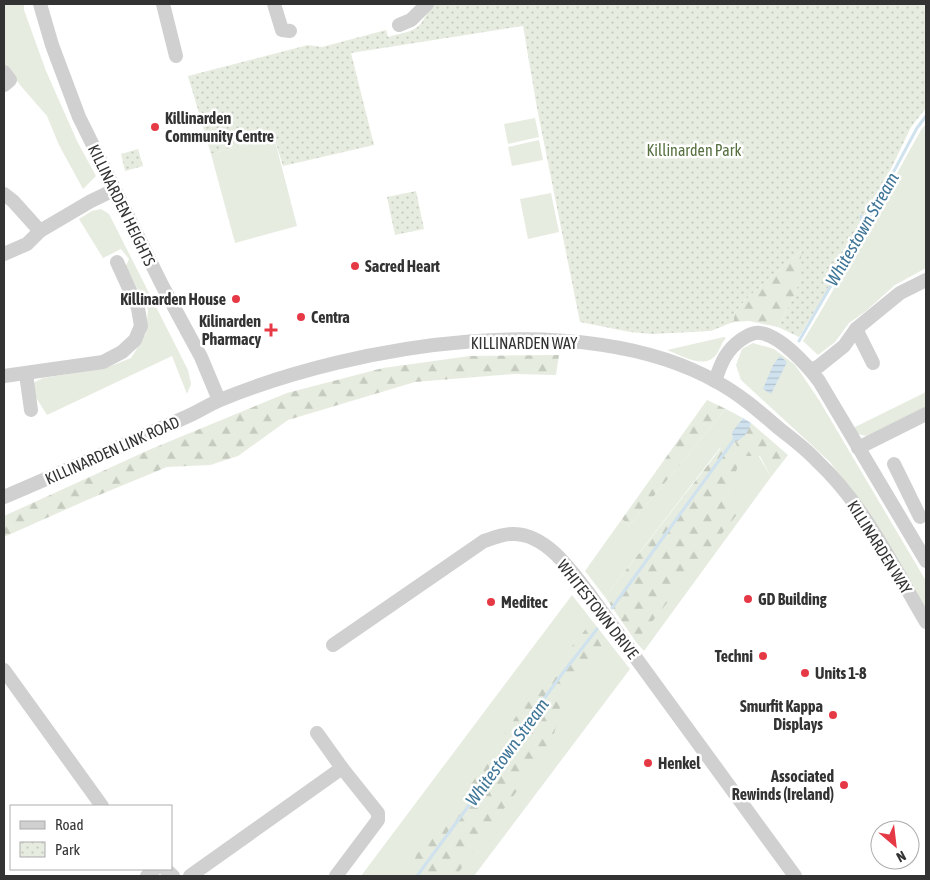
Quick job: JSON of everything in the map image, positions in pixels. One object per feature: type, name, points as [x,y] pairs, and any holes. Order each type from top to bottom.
[{"type":"street","name":"KILLINARDEN HEIGHTS","points":[[40,4],[52,45],[79,118],[200,357],[219,400]]},
{"type":"street","points":[[163,4],[176,56]]},
{"type":"street","points":[[274,4],[282,30],[290,31]]},
{"type":"street","points":[[399,26],[411,20],[427,4]]},
{"type":"street","points":[[4,72],[10,80],[4,85]]},
{"type":"street","points":[[4,254],[27,244],[40,231],[91,200],[114,190]]},
{"type":"street","points":[[4,194],[40,231]]},
{"type":"street","points":[[4,376],[103,362],[122,352],[135,340],[141,326],[138,308],[117,262]]},
{"type":"street","points":[[811,370],[844,346],[856,329],[900,293],[926,281]]},
{"type":"street","points":[[856,329],[873,364]]},
{"type":"street","points":[[715,381],[721,362],[727,352],[733,345],[750,334],[760,333],[771,336],[799,358],[819,381],[894,509],[925,556]]},
{"type":"street","name":"KILLINARDEN WAY","points":[[219,400],[284,378],[366,356],[491,340],[560,340],[633,350],[666,360],[715,381],[741,397],[820,463],[843,489],[865,519],[926,622]]},
{"type":"street","points":[[26,374],[31,410]]},
{"type":"street","name":"KILLINARDEN LINK ROAD","points":[[4,497],[189,416],[219,400]]},
{"type":"street","points":[[858,448],[926,414]]},
{"type":"street","points":[[894,464],[920,517]]},
{"type":"street","points":[[894,509],[912,500]]},
{"type":"street","name":"WHITESTOWN DRIVE","points":[[332,645],[484,541],[513,533],[529,536],[563,560],[794,876]]},
{"type":"street","points":[[4,670],[101,805]]},
{"type":"street","points":[[317,733],[378,813],[378,820],[336,876]]},
{"type":"street","points":[[190,876],[342,768]]},
{"type":"green space","points":[[4,4],[24,4],[24,10],[46,71],[77,141],[96,176],[83,189],[59,145],[47,116],[20,85],[8,67],[4,71]]},
{"type":"green space","name":"Killinarden Park","points":[[432,4],[926,4],[926,108],[911,127],[856,242],[799,337],[778,327],[797,290],[802,250],[745,300],[735,313],[733,322],[711,331],[652,334],[630,332],[580,322],[537,108],[523,26],[351,53],[374,145],[283,166],[274,137],[211,154],[188,76],[308,45],[322,47],[386,30],[388,37],[406,32],[420,25]]},
{"type":"green space","points":[[535,118],[539,137],[508,144],[504,124]]},
{"type":"green space","points":[[926,124],[926,268],[895,285],[866,311],[849,323],[835,342],[818,355],[803,341]]},
{"type":"green space","points":[[274,137],[297,226],[235,243],[211,154]]},
{"type":"green space","points":[[539,140],[543,160],[512,166],[508,147]]},
{"type":"green space","points":[[138,149],[143,166],[125,171],[121,154]]},
{"type":"green space","points":[[416,191],[424,229],[395,235],[387,197]]},
{"type":"green space","points":[[551,193],[559,232],[528,239],[520,199]]},
{"type":"green space","points":[[101,209],[109,214],[188,370],[191,384],[187,394],[172,356],[47,415],[35,396],[33,383],[43,378],[106,368],[131,358],[146,334],[148,310],[126,266],[129,259],[121,249],[103,258],[79,219],[92,211]]},
{"type":"green space","points":[[803,249],[797,290],[778,327],[749,321],[733,322],[735,313],[745,300]]},
{"type":"green space","points":[[726,338],[716,355],[705,361],[685,358],[667,350]]},
{"type":"green space","points":[[753,343],[774,349],[794,364],[819,400],[926,581],[926,611],[869,515],[830,462],[741,380],[736,365],[742,349]]},
{"type":"green space","points":[[559,355],[556,375],[514,374],[415,382],[288,420],[238,456],[210,465],[167,467],[4,537],[4,516],[151,449],[287,393],[383,368],[470,356]]},
{"type":"green space","points":[[926,392],[926,407],[875,433],[866,436],[854,433],[851,429]]},
{"type":"green space","points":[[707,400],[726,409],[629,526],[622,519]]},
{"type":"green space","points":[[726,409],[743,418],[739,422],[771,477],[644,651],[636,642],[665,604],[729,494],[737,465],[720,448],[605,597],[585,571],[622,519],[629,526]]},
{"type":"green space","points":[[751,423],[788,455],[771,477],[760,456],[742,456],[733,438],[737,441]]},
{"type":"green space","points":[[721,448],[738,465],[729,494],[739,512],[636,642],[605,597]]},
{"type":"green space","points":[[572,595],[630,669],[474,876],[361,876]]},
{"type":"green space","points":[[590,624],[602,647],[563,697],[552,742],[456,876],[406,876],[413,866],[416,855],[442,820],[456,807],[521,709]]},
{"type":"water","points":[[780,356],[787,362],[771,394],[763,389],[773,365]]},
{"type":"water","points":[[743,418],[751,423],[746,433],[737,441],[733,438],[732,432]]},
{"type":"waterway","name":"Whitestown Stream","points":[[799,341],[856,242],[917,128],[926,116]]},
{"type":"waterway","points":[[861,216],[863,227]]},
{"type":"waterway","name":"Whitestown Stream","points":[[612,608],[736,437]]},
{"type":"waterway","name":"Whitestown Stream","points":[[417,876],[562,674],[597,629]]},
{"type":"place","name":"Killinarden Community Centre","points":[[155,127]]},
{"type":"place","name":"Sacred Heart","points":[[355,266]]},
{"type":"place","name":"Killinarden House","points":[[236,299]]},
{"type":"place","name":"Centra","points":[[301,317]]},
{"type":"place","name":"Kilinarden Pharmacy","points":[[271,330]]},
{"type":"place","name":"GD Building","points":[[748,599]]},
{"type":"place","name":"Meditec","points":[[491,602]]},
{"type":"place","name":"Techni","points":[[763,656]]},
{"type":"place","name":"Units 1-8","points":[[805,673]]},
{"type":"place","name":"Smurfit Kappa Displays","points":[[833,715]]},
{"type":"place","name":"Henkel","points":[[648,763]]},
{"type":"place","name":"Associated Rewinds (Ireland)","points":[[844,785]]}]
